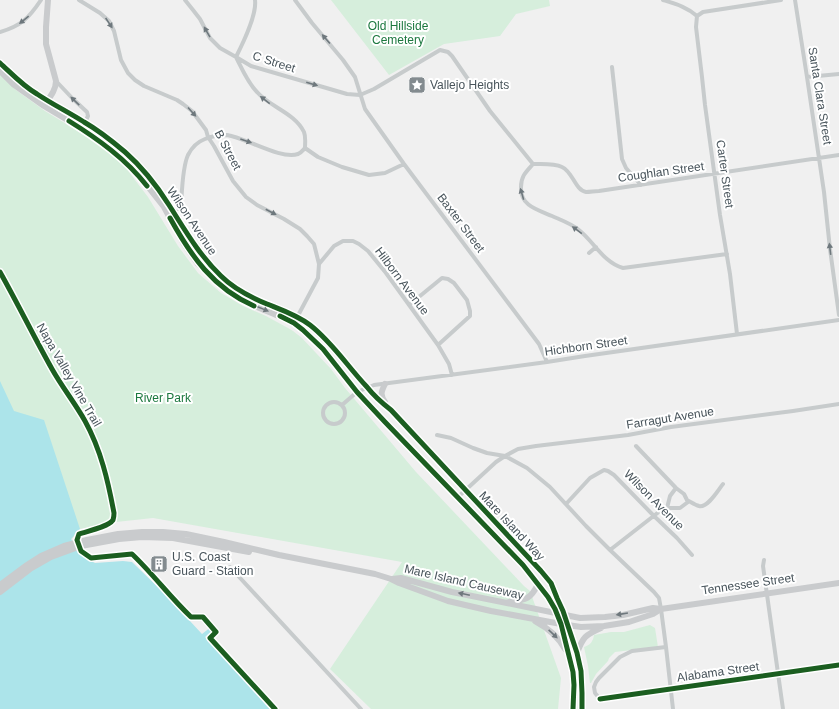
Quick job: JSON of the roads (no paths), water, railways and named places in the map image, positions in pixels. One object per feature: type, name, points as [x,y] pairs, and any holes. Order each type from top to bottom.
[{"type":"main road","points":[[45,103],[55,89],[56,81],[46,44],[48,0]]},
{"type":"main road","name":"Wilson Avenue","points":[[0,63],[45,103],[85,122],[111,140],[137,164],[159,190],[169,205],[170,213],[184,244],[198,264],[215,281],[230,292],[250,304],[294,324],[307,333],[323,349],[358,392]]},
{"type":"main road","name":"Wilson Avenue","points":[[0,71],[13,84],[45,103],[105,144],[145,183],[170,213],[205,260],[221,276],[235,287],[255,299],[279,308],[309,324],[336,350],[367,388]]},
{"type":"main road","points":[[385,384],[381,392],[381,397],[391,410]]},
{"type":"main road","name":"Mare Island Way","points":[[367,388],[391,410],[551,583],[556,598],[565,615],[577,653],[581,671],[582,709]]},
{"type":"main road","name":"Mare Island Way","points":[[358,392],[523,565],[548,597],[561,624],[573,672],[574,709]]},
{"type":"main road","name":"Mare Island Causeway","points":[[0,585],[41,556],[64,546],[130,538],[161,537],[185,539],[249,552],[279,555],[367,573],[391,579],[399,584],[448,601],[561,624]]},
{"type":"main road","name":"Mare Island Causeway","points":[[0,592],[30,569],[47,559],[88,542]]},
{"type":"main road","name":"Mare Island Causeway","points":[[391,579],[401,578],[452,592],[557,614]]},
{"type":"main road","name":"Tennessee Street","points":[[557,614],[580,618],[605,617],[623,615],[653,608],[661,609],[839,583]]},
{"type":"main road","points":[[502,602],[526,599],[531,596],[538,584]]},
{"type":"main road","name":"Tennessee Street","points":[[561,624],[581,627],[604,626],[636,620],[653,614],[661,609]]},
{"type":"main road","points":[[529,618],[552,632],[559,639],[569,658]]},
{"type":"main road","points":[[577,653],[585,636],[604,626]]},
{"type":"street","points":[[0,32],[16,26],[23,21],[32,13],[41,0]]},
{"type":"street","name":"B Street","points":[[79,0],[100,13],[109,21],[114,31],[121,60],[128,73],[135,80],[144,86],[177,100],[192,111],[206,130],[208,138],[233,181],[246,197],[257,205],[300,229],[314,244],[319,264],[318,278],[294,324]]},
{"type":"street","name":"C Street","points":[[185,0],[200,19],[210,38],[220,48],[251,66],[347,94],[360,95]]},
{"type":"street","points":[[170,213],[181,207],[185,163],[191,149],[200,141],[220,135],[235,137],[284,154],[298,154],[305,148],[306,139],[298,123],[264,100],[256,92],[236,57],[246,37],[256,6],[255,0]]},
{"type":"street","name":"Baxter Street","points":[[295,0],[355,77],[365,109],[404,164],[539,344],[547,362]]},
{"type":"street","points":[[663,0],[682,6],[697,16],[703,12],[782,0]]},
{"type":"street","name":"Santa Clara Street","points":[[795,0],[819,158],[839,315]]},
{"type":"street","name":"Carter Street","points":[[697,16],[696,27],[714,174],[727,254],[737,334]]},
{"type":"street","points":[[360,95],[374,89],[440,50],[448,52],[490,111],[533,164],[525,172],[521,180],[520,192],[525,202],[531,208],[578,229],[615,266],[623,268],[727,254]]},
{"type":"street","points":[[612,67],[622,159],[626,168],[641,185]]},
{"type":"street","points":[[807,77],[839,74]]},
{"type":"street","points":[[56,81],[87,112],[88,116],[85,122]]},
{"type":"street","points":[[305,148],[318,157],[342,167],[369,175],[385,173],[404,164]]},
{"type":"street","name":"Coughlan Street","points":[[533,164],[561,166],[567,170],[576,185],[585,192],[839,156]]},
{"type":"street","name":"Hilborn Avenue","points":[[319,264],[334,246],[343,241],[353,241],[368,251],[386,273],[438,345],[449,364],[452,375]]},
{"type":"street","points":[[589,254],[596,247]]},
{"type":"street","points":[[409,305],[442,278],[448,279],[454,283],[466,299],[470,316],[438,345]]},
{"type":"street","name":"Hichborn Street","points":[[342,405],[358,392],[367,388],[385,384],[839,320]]},
{"type":"street","points":[[332,402],[338,402],[342,405],[346,412],[346,416],[342,422],[337,424],[328,423],[323,415],[325,406],[332,402]]},
{"type":"street","name":"Farragut Avenue","points":[[458,497],[496,462],[518,449],[628,435],[671,427],[839,404]]},
{"type":"street","points":[[437,435],[452,438],[487,453],[505,456],[534,473],[550,487],[586,526],[659,598],[672,689],[673,709]]},
{"type":"street","points":[[636,446],[676,488],[684,494],[688,500],[700,506],[705,506],[709,503],[723,484]]},
{"type":"street","name":"Wilson Avenue","points":[[566,504],[590,478],[604,470],[608,471],[614,475],[692,555]]},
{"type":"street","points":[[667,508],[670,496],[676,488]]},
{"type":"street","points":[[610,550],[660,510],[667,508],[680,508],[688,502],[688,500]]},
{"type":"street","points":[[764,560],[783,709]]},
{"type":"street","points":[[230,567],[361,709]]},
{"type":"street","name":"Alabama Street","points":[[666,647],[632,651],[620,657],[596,682],[594,688],[595,692],[600,699],[839,665]]},
{"type":"water","points":[[0,381],[14,411],[44,420],[80,529],[71,539],[79,550],[84,556],[95,563],[123,561],[132,562],[164,593],[202,634],[211,627],[213,630],[205,637],[270,709],[0,709]]},
{"type":"place","name":"Vallejo Heights","points":[[417,85]]},
{"type":"place","name":"U.S. Coast Guard - Station","points":[[159,564]]},
{"type":"park label","name":"Old Hillside Cemetery","points":[[398,33]]},
{"type":"park label","name":"River Park","points":[[163,398]]}]
